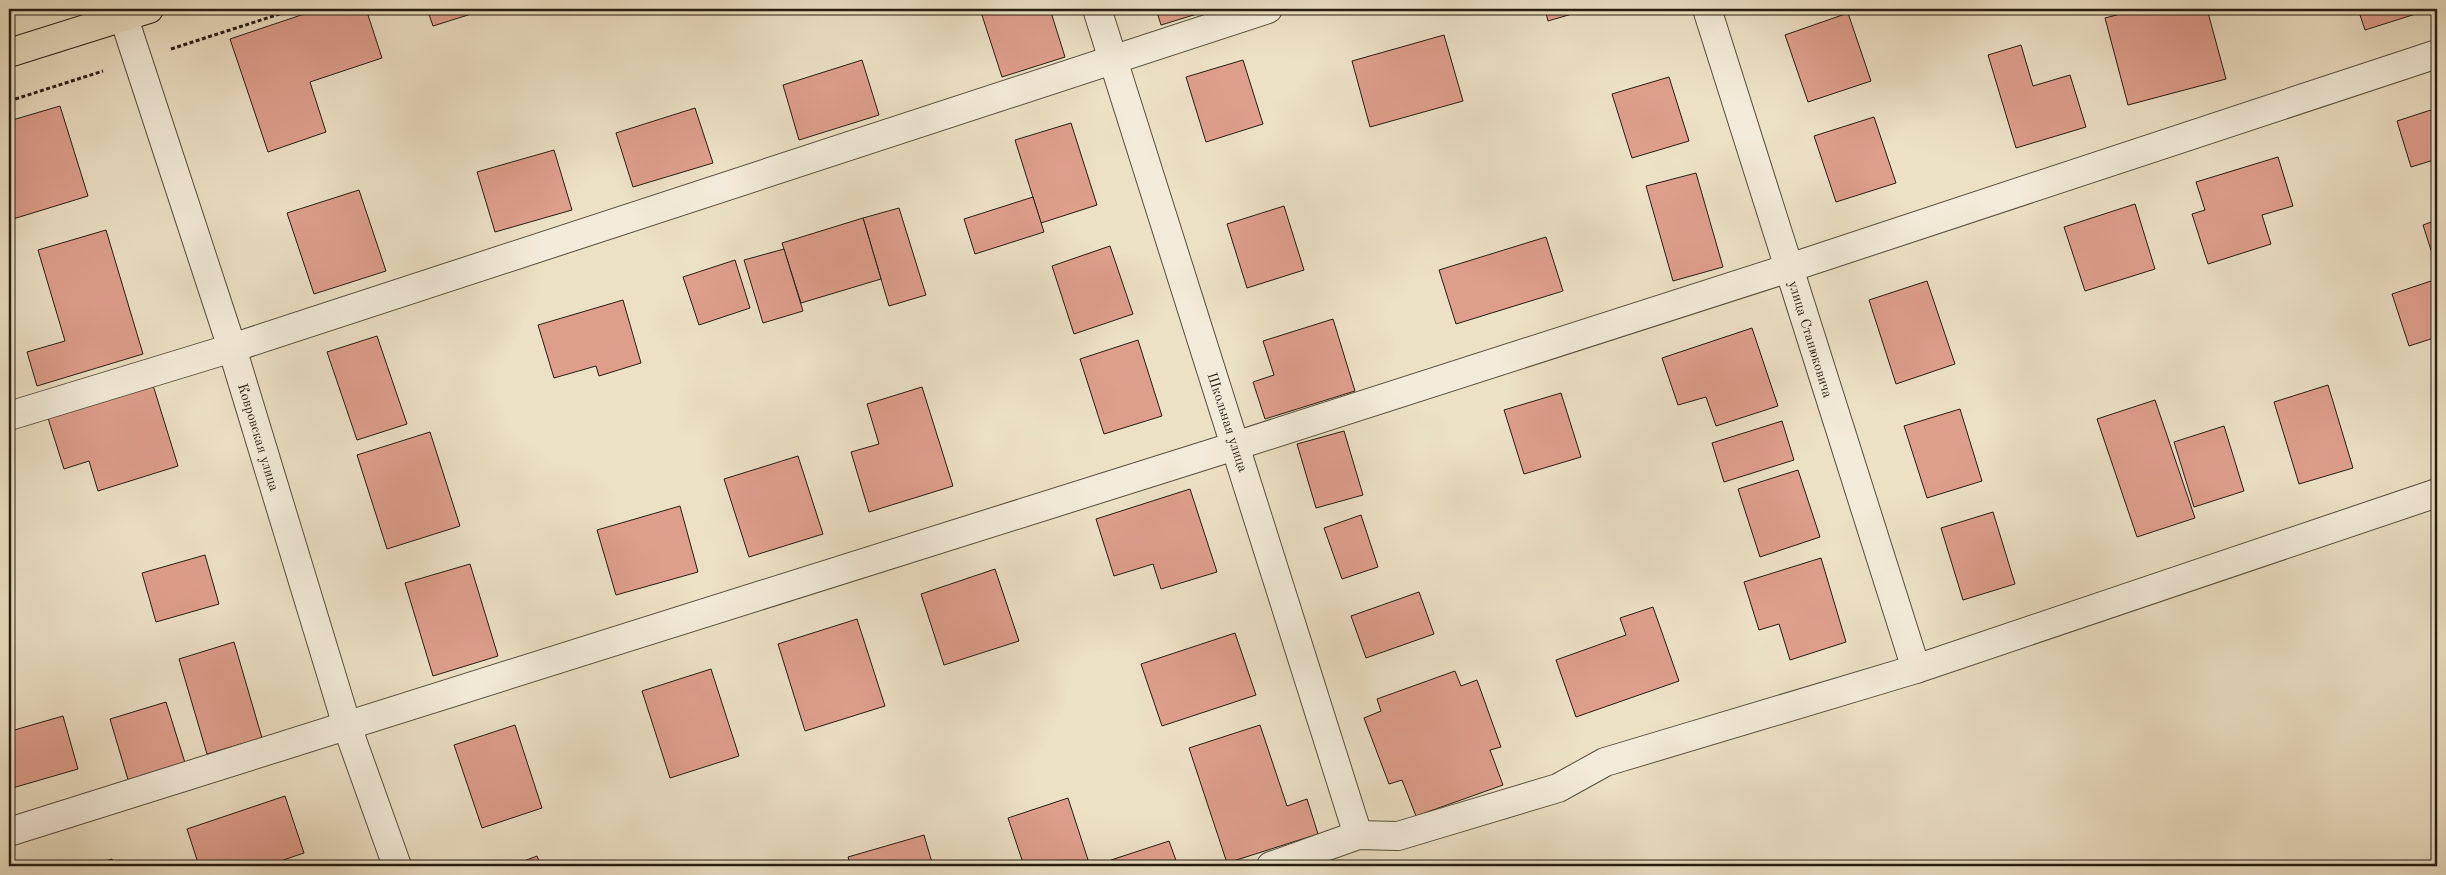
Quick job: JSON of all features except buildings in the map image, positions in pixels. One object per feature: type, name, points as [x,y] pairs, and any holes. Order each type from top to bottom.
[{"type":"main road","points":[[9,53],[122,13],[149,9]]},
{"type":"street","name":"Школьная улица","points":[[1097,9],[1358,835]]},
{"type":"street","points":[[9,416],[232,348],[1268,9]]},
{"type":"street","name":"улица Станюковича","points":[[1707,9],[1916,669]]},
{"type":"street","name":"Ковровская улица","points":[[122,13],[232,348],[347,726],[397,866]]},
{"type":"street","points":[[9,832],[1235,446],[1789,268],[2437,54]]},
{"type":"street","points":[[1272,866],[1358,835],[1398,836],[1548,791],[1605,762],[1916,669],[2437,494]]}]
